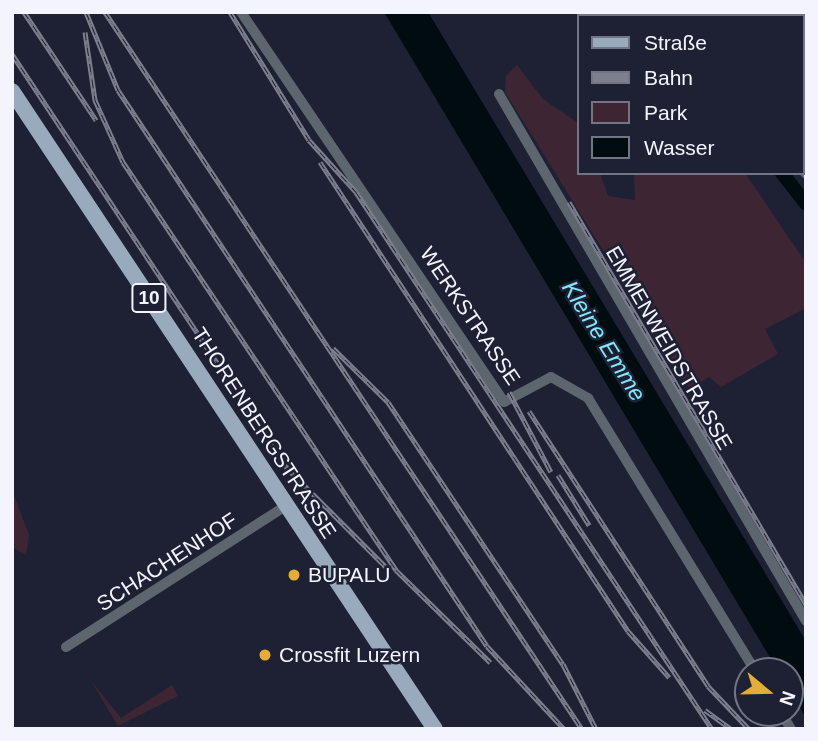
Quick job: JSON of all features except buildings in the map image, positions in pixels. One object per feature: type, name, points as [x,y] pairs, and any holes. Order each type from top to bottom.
[{"type":"main road","name":"THORENBERGSTRASSE","points":[[12,91],[435,729]]},
{"type":"street","name":"WERKSTRASSE","points":[[242,12],[504,402],[551,377],[588,398],[746,657]]},
{"type":"street","name":"EMMENWEIDSTRASSE","points":[[499,93],[806,621]]},
{"type":"street","name":"SCHACHENHOF","points":[[66,647],[286,506]]},
{"type":"green space","points":[[517,65],[543,99],[576,122],[576,175],[601,175],[608,196],[635,200],[634,175],[746,175],[806,263],[806,308],[765,329],[778,354],[721,387],[709,377],[689,389],[505,92],[506,76]]},
{"type":"green space","points":[[12,490],[29,535],[26,555],[12,547]]},
{"type":"green space","points":[[91,681],[121,718],[172,685],[178,696],[118,726]]},
{"type":"water","name":"Kleine Emme","points":[[384,12],[428,12],[806,641],[806,718],[804,657],[770,657]]},
{"type":"waterway","points":[[784,175],[806,204]]},
{"type":"railway","points":[[24,12],[96,120]]},
{"type":"railway","points":[[86,12],[118,90],[487,646],[564,729]]},
{"type":"railway","points":[[105,12],[582,729]]},
{"type":"railway","points":[[230,12],[309,140],[356,192],[712,729]]},
{"type":"railway","points":[[85,32],[95,100],[123,162],[396,570],[490,662]]},
{"type":"railway","points":[[12,54],[287,468],[385,566]]},
{"type":"railway","points":[[320,162],[628,631],[669,677]]},
{"type":"railway","points":[[569,202],[806,604]]},
{"type":"railway","points":[[333,348],[388,402],[563,664],[596,729]]},
{"type":"railway","points":[[509,392],[551,472]]},
{"type":"railway","points":[[529,411],[708,686],[749,729]]},
{"type":"railway","points":[[558,475],[589,525]]},
{"type":"railway","points":[[705,710],[731,729]]},
{"type":"place","name":"BUPALU","points":[[294,575]]},
{"type":"place","name":"Crossfit Luzern","points":[[265,655]]}]
